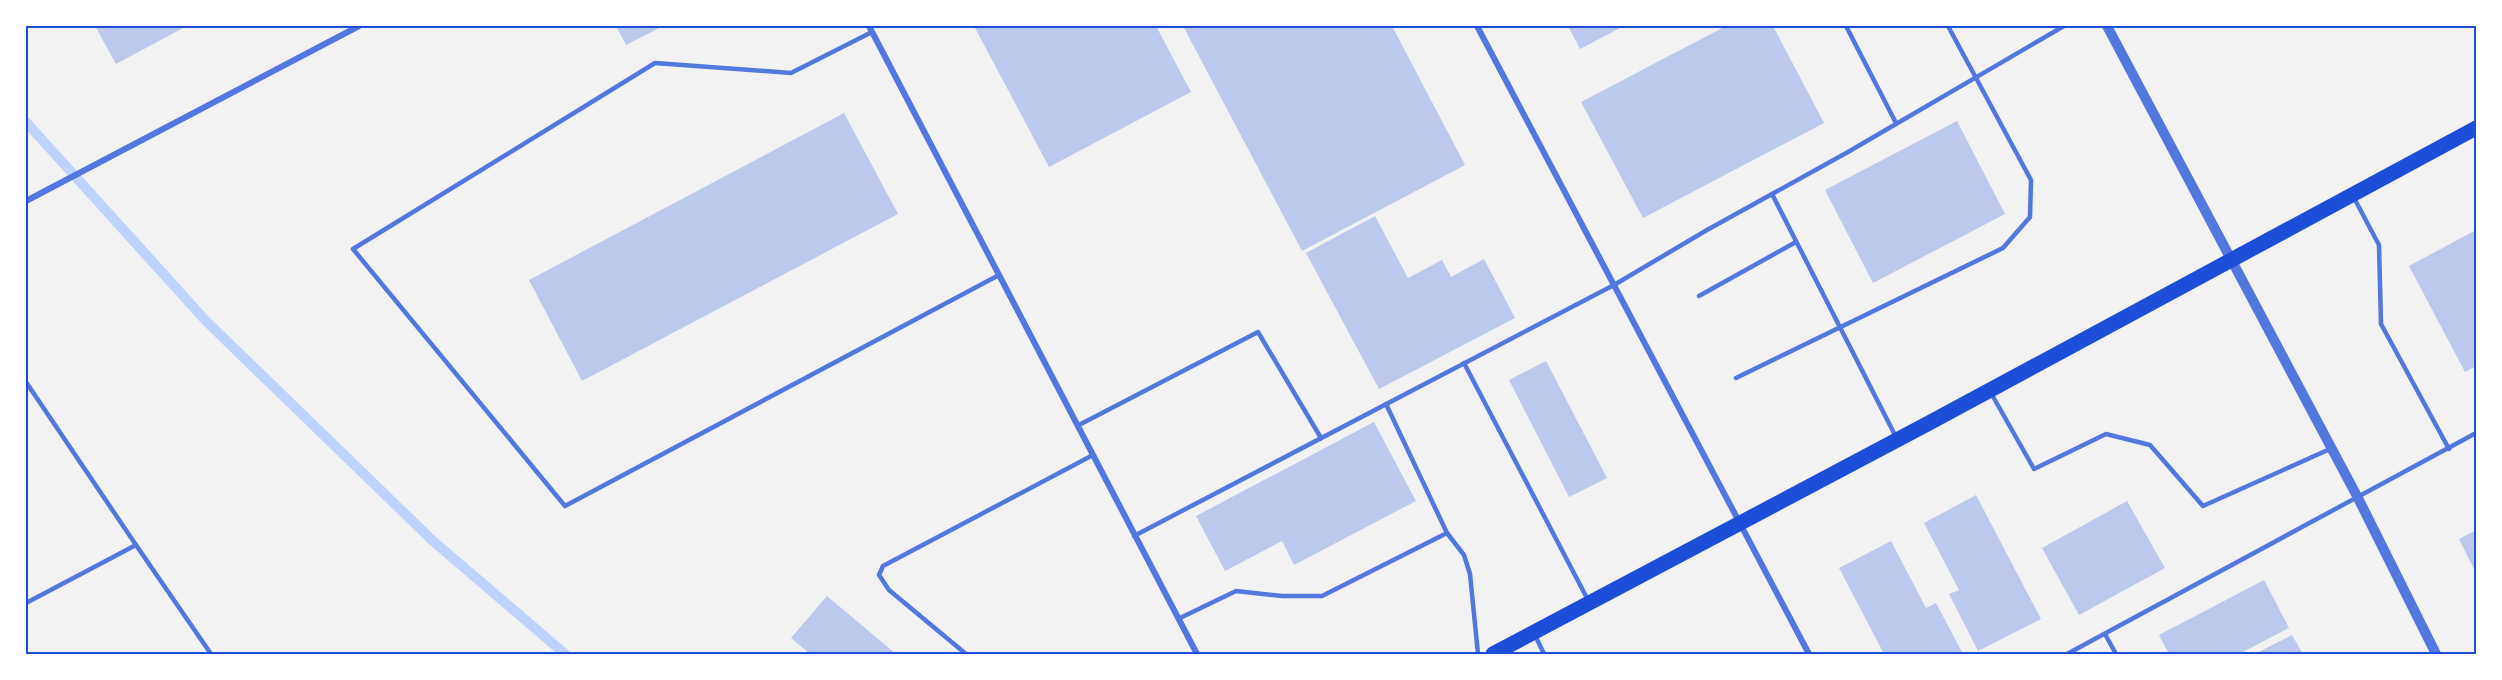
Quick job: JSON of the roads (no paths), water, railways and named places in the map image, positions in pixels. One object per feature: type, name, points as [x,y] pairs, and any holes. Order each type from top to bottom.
[{"type":"main road","points":[[1493,654],[1897,440],[2476,128]]},
{"type":"street","points":[[26,201],[359,26]]},
{"type":"street","points":[[1477,26],[1809,654]]},
{"type":"street","points":[[2107,26],[2358,498],[2436,654]]},
{"type":"street","points":[[870,29],[1197,654]]},
{"type":"lane","points":[[1846,26],[1896,123]]},
{"type":"lane","points":[[1736,378],[2003,248],[2030,217],[2031,180],[1948,26]]},
{"type":"lane","points":[[1134,536],[1614,285],[2064,26]]},
{"type":"lane","points":[[870,29],[791,73],[655,63],[352,249],[566,506],[999,275]]},
{"type":"lane","points":[[1772,194],[1897,440]]},
{"type":"lane","points":[[2352,195],[2379,245],[2381,324],[2449,448]]},
{"type":"lane","points":[[1699,296],[1796,242]]},
{"type":"lane","points":[[1077,426],[1258,332],[1321,438]]},
{"type":"lane","points":[[1464,363],[1590,603]]},
{"type":"lane","points":[[26,382],[211,654]]},
{"type":"lane","points":[[1990,390],[2034,469],[2106,434],[2150,445],[2203,506],[2331,449]]},
{"type":"lane","points":[[1386,404],[1447,533],[1464,555],[1470,574],[1478,654]]},
{"type":"lane","points":[[2067,654],[2476,433]]},
{"type":"lane","points":[[966,654],[889,590],[879,575],[883,566],[1093,455]]},
{"type":"lane","points":[[1178,619],[1236,591],[1282,596],[1322,596],[1447,533]]},
{"type":"lane","points":[[26,603],[136,545]]},
{"type":"lane","points":[[1534,633],[1544,654]]},
{"type":"lane","points":[[2105,634],[2116,654]]},
{"type":"waterway","points":[[26,122],[206,321],[433,541],[565,654]]}]
